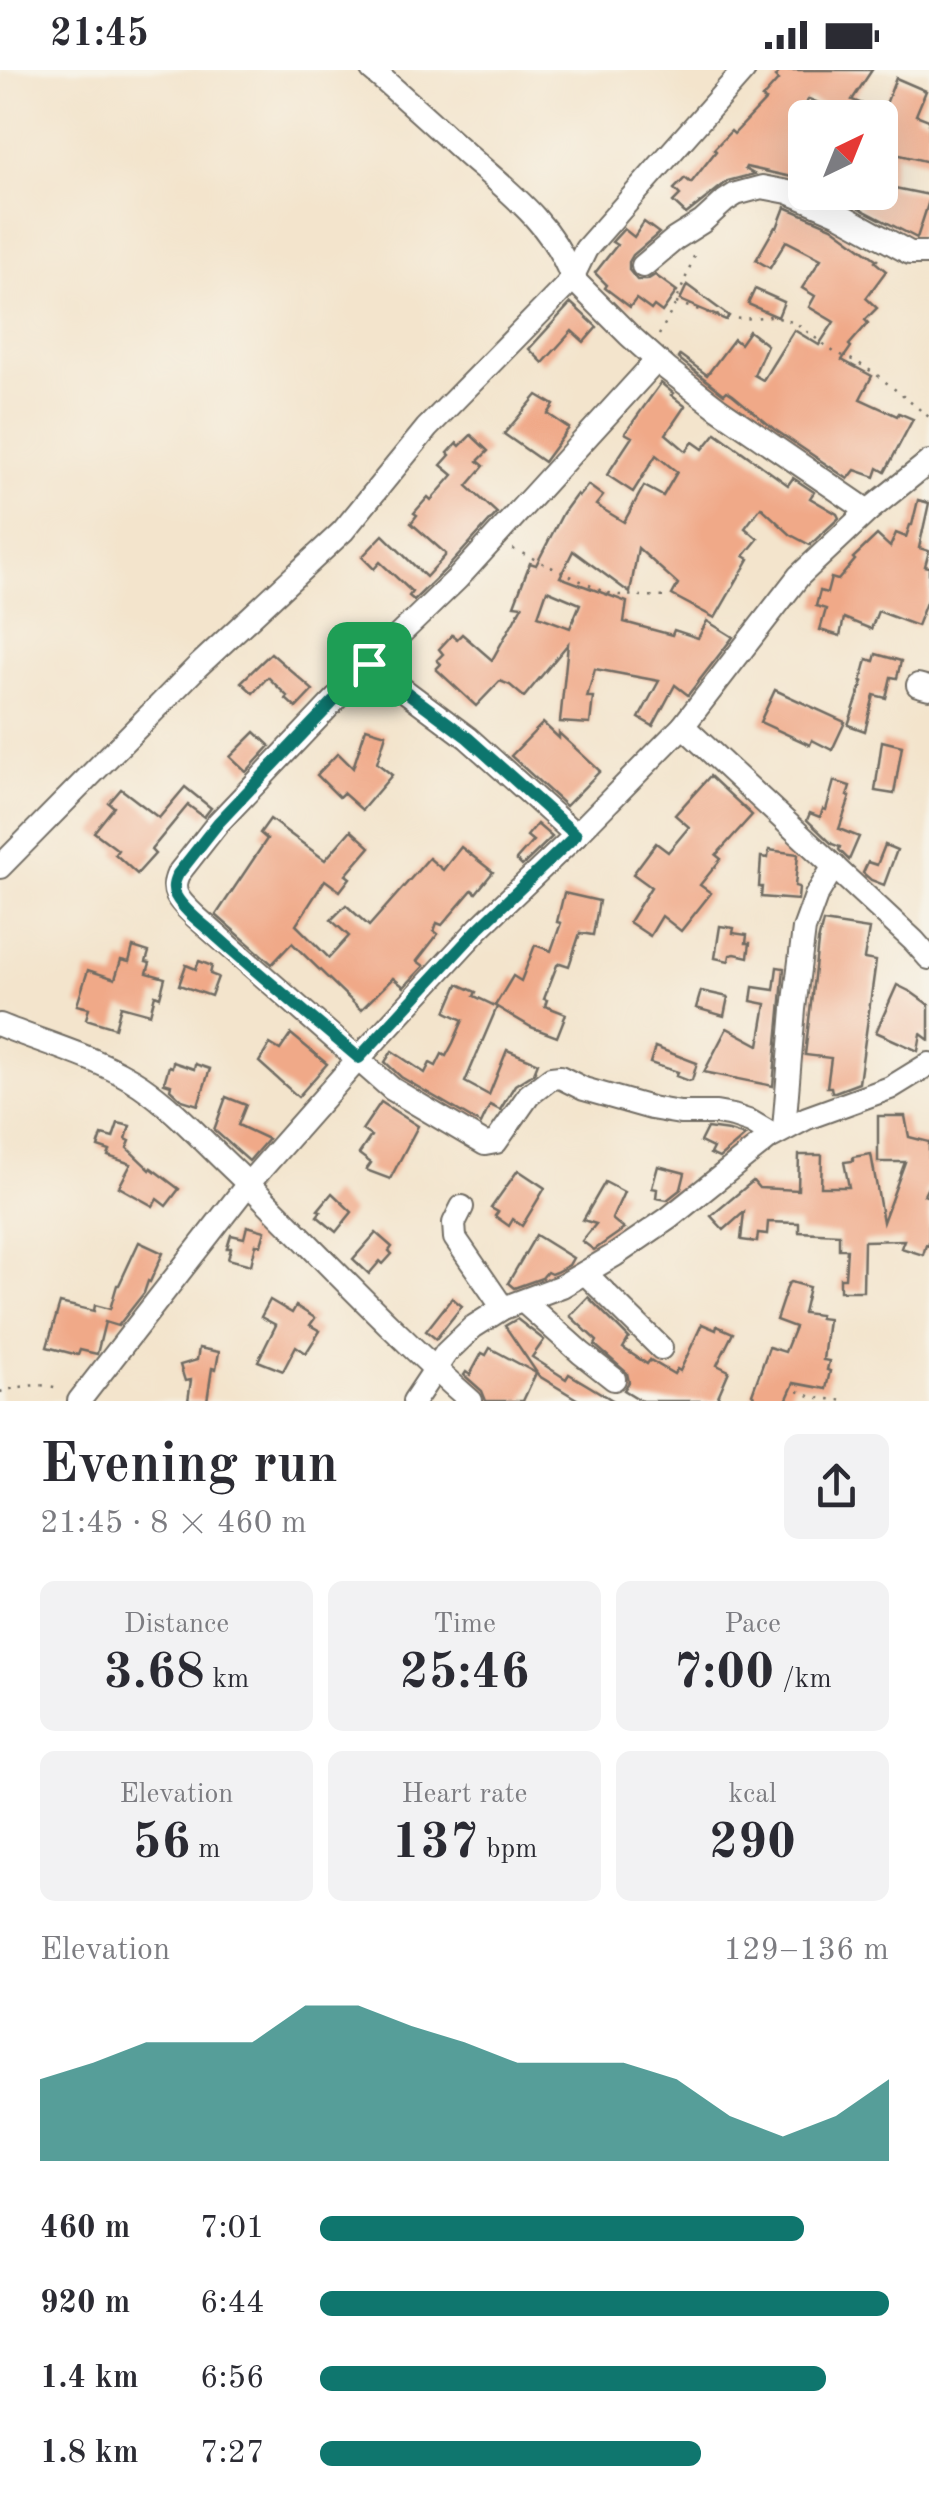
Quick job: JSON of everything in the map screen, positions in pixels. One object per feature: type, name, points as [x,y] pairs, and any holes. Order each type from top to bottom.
[{"type":"street","points":[[372,70],[540,221],[572,278],[653,358],[719,409],[868,511]]},
{"type":"street","points":[[0,867],[197,667],[343,530],[427,428],[572,278],[586,249],[744,70]]},
{"type":"street","points":[[643,266],[725,201],[762,187],[788,192],[838,214],[910,253],[929,252]]},
{"type":"street","points":[[653,358],[494,539],[218,823],[178,874],[174,892],[220,940],[392,1089],[485,1144],[496,1142],[528,1096],[551,1078],[560,1077],[636,1105],[668,1112],[716,1112],[778,1132]]},
{"type":"street","points":[[80,1400],[248,1184],[359,1058],[479,928],[682,726],[799,576],[868,511],[929,462]]},
{"type":"street","points":[[369,664],[468,738],[576,835]]},
{"type":"street","points":[[682,726],[929,958]]},
{"type":"street","points":[[778,1132],[804,929],[816,896],[834,866]]},
{"type":"street","points":[[0,1025],[138,1084],[196,1134],[470,1401]]},
{"type":"street","points":[[414,1401],[458,1338],[514,1305],[585,1273],[668,1218],[778,1132],[880,1093],[929,1064]]},
{"type":"street","points":[[462,1207],[454,1223],[455,1238],[514,1305],[614,1379]]},
{"type":"street","points":[[585,1273],[661,1348]]},
{"type":"path","points":[[653,358],[700,244]]},
{"type":"path","points":[[676,302],[724,316],[771,316],[796,323],[834,352],[877,375],[929,417]]},
{"type":"path","points":[[494,539],[604,592],[668,597]]},
{"type":"path","points":[[0,1392],[43,1384],[80,1400]]},
{"type":"path","points":[[798,1391],[846,1401]]},
{"type":"building","points":[[781,70],[872,70],[852,100],[788,100],[788,176],[746,167],[754,174],[728,181],[686,214],[673,202],[680,195],[674,189],[685,178],[691,183],[714,149],[766,100],[762,98],[778,80],[775,77]]},
{"type":"building","points":[[896,78],[926,91],[916,115],[929,120],[929,162],[898,154],[898,100],[888,100]]},
{"type":"building","points":[[898,189],[929,195],[917,238],[863,210],[898,210]]},
{"type":"building","points":[[785,207],[832,227],[886,271],[866,298],[877,308],[865,320],[868,323],[842,360],[872,376],[860,399],[913,419],[885,472],[878,468],[875,477],[855,470],[848,479],[678,358],[680,355],[707,375],[734,339],[740,344],[749,331],[767,345],[754,375],[763,380],[794,330],[819,345],[834,322],[809,307],[815,296],[802,288],[821,259],[786,241],[770,268],[756,260],[777,228]]},
{"type":"building","points":[[644,222],[659,233],[633,255],[629,270],[637,280],[655,275],[677,291],[662,312],[654,306],[651,310],[636,299],[630,307],[605,288],[607,285],[595,273],[624,229],[634,237]]},
{"type":"building","points":[[687,285],[729,316],[726,320],[680,300]]},
{"type":"building","points":[[755,289],[784,302],[778,317],[748,304]]},
{"type":"building","points":[[571,303],[597,327],[584,342],[572,331],[543,363],[529,349]]},
{"type":"building","points":[[661,383],[685,406],[666,434],[686,451],[693,442],[703,449],[716,433],[788,485],[793,478],[814,492],[810,498],[839,518],[810,545],[791,535],[761,507],[745,528],[758,539],[744,556],[749,559],[715,618],[672,595],[678,584],[638,548],[630,593],[573,551],[560,577],[627,602],[624,622],[698,638],[707,621],[733,637],[688,695],[675,685],[653,726],[639,718],[659,681],[595,669],[587,697],[593,697],[590,724],[560,722],[568,644],[524,697],[500,681],[476,706],[436,669],[443,654],[439,649],[452,635],[457,639],[462,634],[492,660],[522,606],[514,605],[530,563],[536,565],[563,513],[588,485],[603,496],[596,505],[624,522],[644,486],[663,496],[677,472],[656,455],[633,492],[607,475],[632,437],[625,433]],"holes":[[[547,590],[580,604],[570,628],[538,616]]]},
{"type":"building","points":[[537,395],[554,405],[548,414],[569,428],[544,462],[504,434]]},
{"type":"building","points":[[471,435],[488,451],[478,461],[484,466],[467,486],[497,513],[414,600],[409,596],[412,592],[380,562],[374,569],[362,557],[383,535],[426,577],[445,556],[411,523],[428,497],[431,500],[453,475],[441,465],[448,453]]},
{"type":"building","points":[[918,500],[929,503],[919,548],[929,551],[925,566],[929,567],[929,595],[917,626],[878,611],[871,629],[844,618],[840,636],[820,630],[826,609],[816,606],[820,591],[827,593],[831,578],[838,580],[853,558],[877,535],[890,547],[896,533],[906,537]]},
{"type":"building","points":[[271,653],[313,690],[296,708],[268,677],[253,693],[241,682]]},
{"type":"building","points":[[876,654],[901,661],[897,678],[891,677],[886,698],[874,695],[865,731],[848,725],[867,659],[874,661]]},
{"type":"building","points":[[775,690],[845,722],[832,750],[812,740],[810,745],[760,722]]},
{"type":"building","points":[[543,723],[600,771],[566,806],[511,756]]},
{"type":"building","points":[[366,728],[386,734],[377,763],[392,775],[362,810],[343,793],[339,797],[317,775],[338,753],[353,768]]},
{"type":"building","points":[[255,732],[270,746],[246,772],[230,757]]},
{"type":"building","points":[[882,741],[902,746],[894,794],[875,791]]},
{"type":"building","points":[[710,776],[752,815],[716,855],[721,859],[700,885],[711,893],[681,931],[662,916],[650,936],[629,922],[651,887],[633,874],[656,843],[668,852],[689,827],[675,815]]},
{"type":"building","points":[[834,781],[850,786],[839,829],[859,837],[849,860],[840,847],[807,820],[810,813],[820,817],[826,810]]},
{"type":"building","points":[[185,787],[211,808],[204,817],[188,805],[151,850],[155,854],[137,874],[115,854],[118,850],[94,832],[114,807],[109,803],[121,789],[159,818]]},
{"type":"building","points":[[270,819],[325,860],[351,830],[370,847],[346,875],[350,878],[340,891],[325,880],[296,925],[329,958],[349,936],[331,920],[346,905],[369,926],[429,858],[443,870],[461,847],[493,872],[442,925],[437,923],[434,931],[438,934],[417,961],[424,966],[404,987],[393,978],[361,1010],[292,943],[272,964],[216,915],[267,839],[260,833]]},
{"type":"building","points":[[537,824],[552,837],[522,866],[516,860],[533,841],[527,836]]},
{"type":"building","points":[[885,845],[897,850],[884,885],[863,873],[868,862],[877,865]]},
{"type":"building","points":[[769,850],[798,854],[798,900],[761,897],[761,857],[768,858]]},
{"type":"building","points":[[564,893],[599,901],[593,935],[580,933],[569,966],[557,965],[544,999],[545,1006],[566,1014],[557,1037],[497,1007],[465,1082],[489,1095],[507,1050],[538,1063],[534,1073],[515,1085],[500,1110],[490,1105],[481,1124],[401,1077],[385,1062],[392,1051],[425,1073],[430,1063],[436,1066],[442,1054],[446,1056],[463,1020],[446,1012],[458,984],[495,1006],[513,976],[521,981],[535,945],[551,951],[561,923],[557,922]]},
{"type":"building","points":[[823,922],[869,929],[864,959],[876,961],[859,1083],[835,1092],[827,1087],[831,1058],[805,1055]]},
{"type":"building","points":[[720,926],[747,935],[748,957],[730,955],[729,961],[715,958]]},
{"type":"building","points":[[133,947],[149,952],[147,973],[165,978],[150,1014],[121,1006],[115,1028],[86,1019],[89,1008],[77,1005],[88,970],[115,979],[121,960],[129,962]]},
{"type":"building","points":[[199,961],[212,966],[210,974],[218,977],[211,996],[179,985],[186,965],[196,969]]},
{"type":"building","points":[[777,967],[784,968],[773,1086],[704,1072],[727,1028],[759,1045],[766,1004],[751,1001],[753,987],[774,990]]},
{"type":"building","points":[[897,985],[929,1005],[929,1040],[921,1034],[918,1051],[876,1032]]},
{"type":"building","points":[[701,991],[728,997],[724,1016],[696,1008]]},
{"type":"building","points":[[291,1034],[327,1064],[298,1097],[259,1062],[270,1044],[280,1050]]},
{"type":"building","points":[[655,1047],[697,1063],[692,1080],[650,1063]]},
{"type":"building","points":[[173,1062],[210,1069],[198,1105],[182,1100],[170,1089],[171,1085],[164,1083]]},
{"type":"building","points":[[226,1097],[246,1105],[238,1125],[268,1139],[249,1161],[214,1130]]},
{"type":"building","points":[[381,1102],[418,1126],[390,1179],[366,1170],[371,1163],[359,1154],[371,1136],[362,1130]]},
{"type":"building","points":[[878,1116],[905,1116],[909,1137],[929,1142],[929,1185],[924,1195],[929,1197],[929,1246],[926,1245],[923,1255],[901,1248],[904,1240],[864,1241],[863,1291],[840,1291],[847,1249],[839,1249],[839,1234],[799,1232],[799,1223],[768,1222],[767,1234],[758,1233],[757,1242],[741,1240],[744,1212],[724,1230],[711,1216],[753,1181],[759,1188],[798,1190],[799,1155],[822,1155],[821,1187],[849,1187],[844,1162],[871,1154],[883,1222],[905,1162],[878,1162]]},
{"type":"building","points":[[118,1123],[130,1126],[127,1148],[150,1170],[179,1189],[166,1206],[157,1199],[153,1206],[119,1187],[131,1164],[108,1156],[110,1151],[98,1147],[102,1135],[113,1138]]},
{"type":"building","points":[[707,1128],[745,1136],[719,1158],[710,1154],[713,1148],[700,1142]]},
{"type":"building","points":[[658,1166],[685,1173],[681,1189],[667,1200],[656,1198],[657,1189],[652,1188]]},
{"type":"building","points":[[518,1170],[545,1188],[522,1226],[513,1219],[509,1226],[491,1208]]},
{"type":"building","points":[[605,1182],[624,1192],[612,1219],[624,1229],[594,1250],[582,1241],[596,1224],[583,1220]]},
{"type":"building","points":[[332,1193],[352,1212],[336,1232],[317,1216]]},
{"type":"building","points":[[247,1226],[265,1231],[261,1245],[256,1244],[251,1265],[228,1259],[231,1235],[244,1238]]},
{"type":"building","points":[[376,1233],[392,1247],[392,1254],[369,1274],[353,1259]]},
{"type":"building","points":[[536,1235],[573,1258],[556,1272],[547,1272],[542,1278],[514,1288],[508,1283]]},
{"type":"building","points":[[139,1242],[163,1253],[144,1293],[118,1326],[105,1322],[97,1354],[80,1350],[78,1355],[47,1347],[60,1303],[94,1311],[95,1305],[110,1309],[117,1285]]},
{"type":"building","points":[[791,1282],[809,1287],[803,1313],[828,1319],[823,1360],[829,1361],[826,1389],[794,1383],[786,1401],[753,1401],[769,1347],[785,1352],[795,1327],[776,1320]]},
{"type":"building","points":[[588,1297],[629,1338],[623,1348],[647,1364],[650,1360],[674,1374],[677,1369],[680,1371],[702,1324],[733,1333],[717,1365],[729,1371],[716,1401],[642,1401],[624,1390],[629,1382],[627,1373],[570,1316]]},
{"type":"building","points":[[452,1298],[462,1306],[436,1339],[426,1331]]},
{"type":"building","points":[[270,1300],[292,1313],[296,1306],[315,1318],[310,1325],[320,1331],[306,1353],[296,1346],[283,1371],[258,1361],[276,1325],[261,1317]]},
{"type":"building","points":[[517,1319],[544,1340],[532,1357],[566,1379],[569,1374],[614,1401],[580,1401],[539,1376],[505,1326]]},
{"type":"building","points":[[199,1348],[219,1352],[216,1369],[212,1368],[207,1401],[188,1401],[191,1380],[185,1381],[180,1365],[197,1360]]},
{"type":"building","points":[[490,1348],[536,1373],[523,1401],[486,1401],[482,1391],[464,1375],[470,1375],[482,1353],[486,1355]]},
{"type":"route","points":[[369,664],[468,738],[576,835],[479,928],[359,1058],[178,900],[174,883],[218,823],[369,664]]}]
